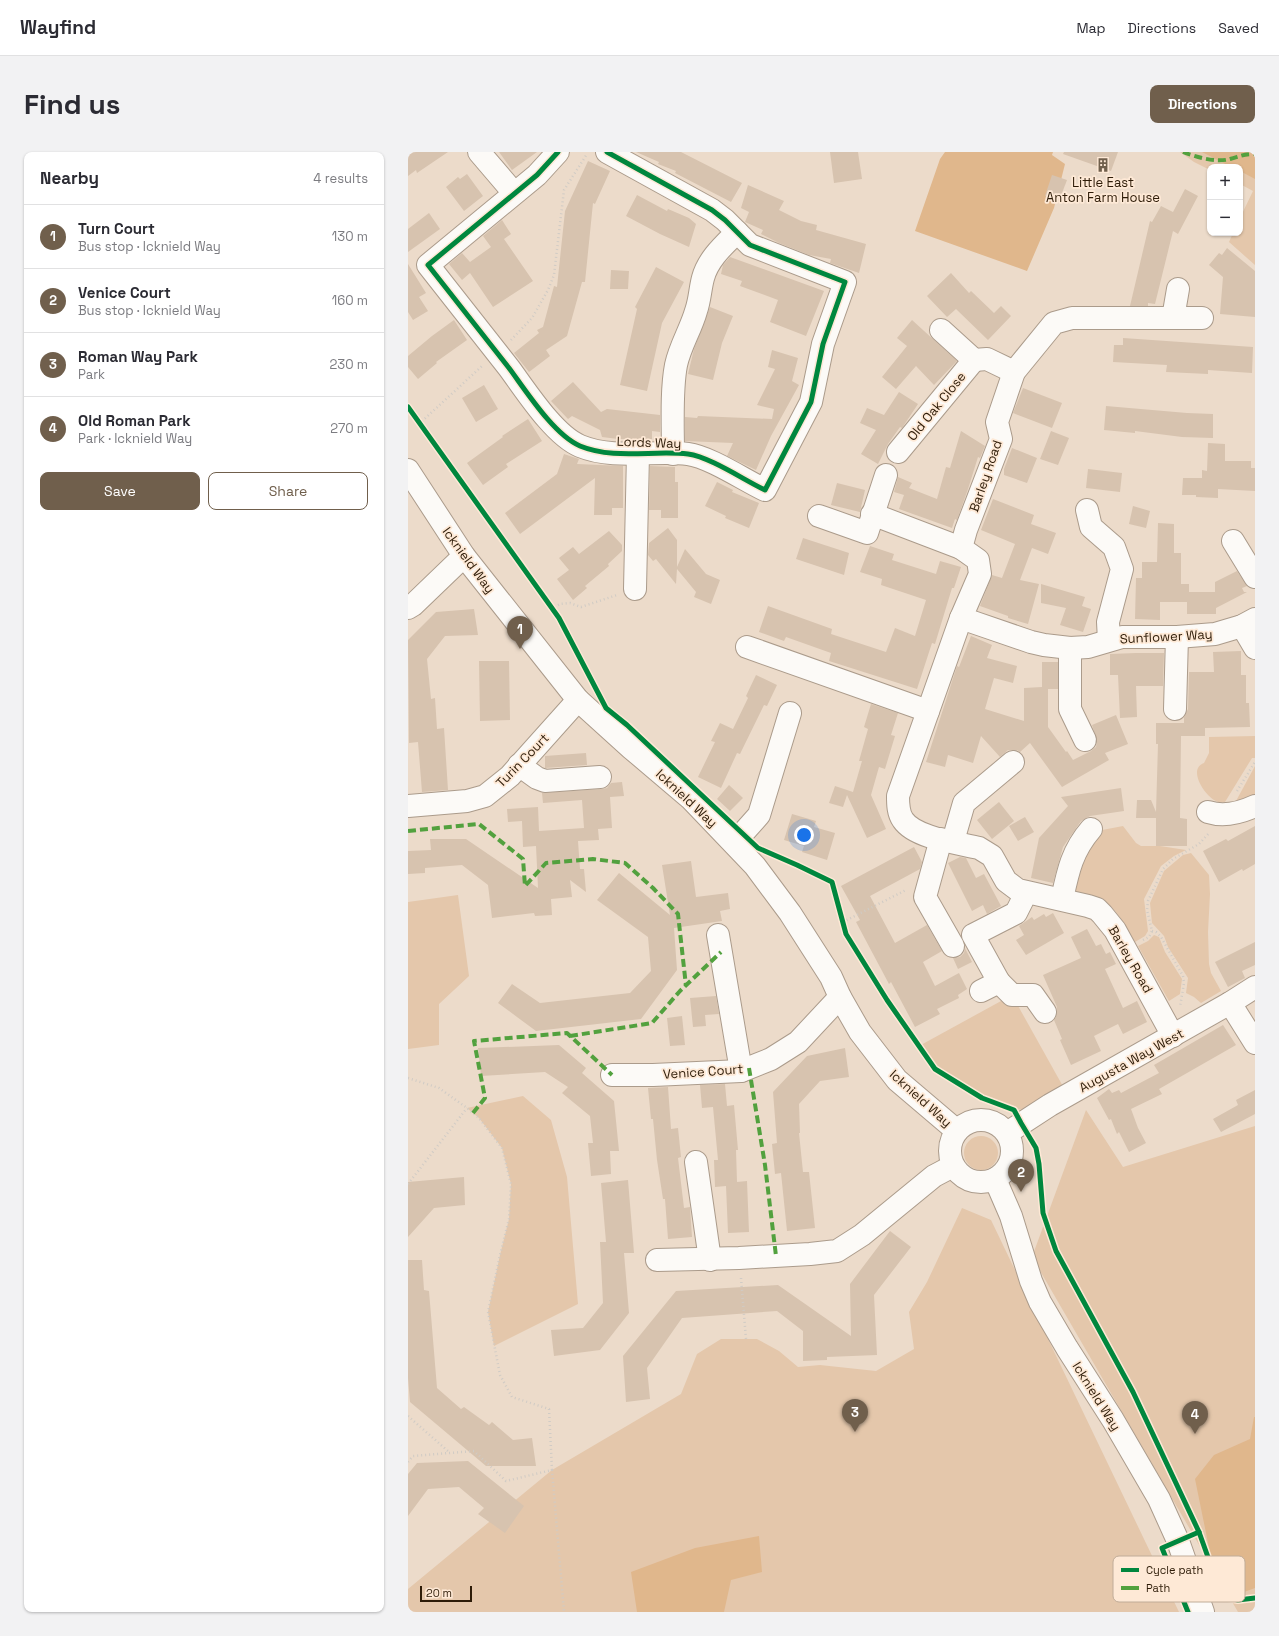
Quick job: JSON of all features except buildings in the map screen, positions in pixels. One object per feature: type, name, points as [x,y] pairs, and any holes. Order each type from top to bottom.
[{"type":"street","points":[[479,152],[514,193]]},
{"type":"street","name":"Lords Way","points":[[558,152],[537,174],[428,265],[553,424],[571,441],[581,446],[602,452],[698,456],[765,490],[810,402],[823,344],[845,282],[750,245],[726,220],[712,210],[607,152]]},
{"type":"street","points":[[673,454],[676,366],[680,352],[696,311],[703,276],[719,250],[737,232]]},
{"type":"street","points":[[1173,318],[1178,289]]},
{"type":"street","name":"Barley Road","points":[[961,548],[966,530],[1001,439],[996,422],[1014,372],[1054,323],[1072,318],[1202,318]]},
{"type":"street","name":"Old Oak Close","points":[[941,330],[974,360]]},
{"type":"street","name":"Old Oak Close","points":[[898,452],[974,360],[987,359],[1014,372]]},
{"type":"street","name":"Lords Way","points":[[635,589],[638,454]]},
{"type":"street","name":"Icknield Way","points":[[408,470],[464,556],[578,700],[631,748],[690,798],[755,866],[790,913],[831,977],[840,997],[860,1032],[897,1080],[957,1131]]},
{"type":"street","points":[[818,516],[867,532],[886,475]]},
{"type":"street","points":[[1087,510],[1091,527],[1114,547],[1122,569],[1108,622],[1109,640]]},
{"type":"street","name":"Barley Road","points":[[872,514],[961,548],[978,560],[980,574],[961,618],[900,785],[898,806],[902,819],[906,824],[923,833],[979,848],[986,852],[997,864],[1006,881],[1018,890],[1096,909],[1109,920],[1127,950],[1173,1036]]},
{"type":"street","points":[[1233,541],[1255,577]]},
{"type":"street","points":[[408,608],[413,605],[464,556]]},
{"type":"street","name":"Sunflower Way","points":[[961,618],[1031,642],[1070,648],[1088,646],[1109,640],[1136,636],[1177,637],[1215,634],[1249,623]]},
{"type":"street","points":[[1249,623],[1255,648]]},
{"type":"street","points":[[1175,709],[1177,637]]},
{"type":"street","points":[[748,647],[928,711]]},
{"type":"street","points":[[1070,648],[1070,709],[1085,740]]},
{"type":"street","name":"Turin Court","points":[[408,806],[467,801],[485,796],[510,776],[578,700]]},
{"type":"street","points":[[734,843],[759,815],[790,713]]},
{"type":"street","points":[[953,946],[925,898],[947,840],[964,803],[1013,762]]},
{"type":"street","points":[[519,765],[537,778],[545,780],[600,777]]},
{"type":"street","points":[[1216,813],[1236,813],[1255,806]]},
{"type":"street","points":[[1062,900],[1067,875],[1072,860],[1080,842],[1091,829]]},
{"type":"street","points":[[1026,892],[1016,912],[973,935],[990,987],[1012,995],[1033,995],[1045,1012]]},
{"type":"street","points":[[718,935],[741,1071]]},
{"type":"street","name":"Augusta Way West","points":[[1007,1133],[1050,1105],[1173,1036],[1255,987]]},
{"type":"street","name":"Venice Court","points":[[612,1075],[653,1075],[741,1071],[771,1059],[798,1042],[840,997]]},
{"type":"street","points":[[1230,1003],[1255,1043]]},
{"type":"street","name":"Icknield Way","points":[[953,1166],[950,1148],[953,1136],[964,1124],[973,1120],[992,1122],[1000,1126],[1007,1133]]},
{"type":"street","points":[[657,1260],[710,1260],[810,1254],[837,1250],[862,1235],[934,1176],[953,1166],[963,1176],[976,1182],[986,1182],[995,1179],[1008,1167],[1011,1159],[1011,1141],[1007,1133]]},
{"type":"street","points":[[696,1162],[710,1260]]},
{"type":"street","name":"Icknield Way","points":[[995,1179],[1011,1216],[1040,1302],[1067,1348],[1113,1420],[1159,1499],[1183,1556]]},
{"type":"street","name":"Icknield Way","points":[[1199,1602],[1203,1612]]},
{"type":"path","points":[[419,424],[497,353],[532,318],[548,290],[554,275],[564,190],[588,152]]},
{"type":"path","points":[[552,609],[560,604],[570,603],[581,607],[635,589]]},
{"type":"path","points":[[1127,950],[1149,937],[1152,931],[1147,910],[1148,901],[1163,869],[1173,859],[1199,844],[1216,813],[1255,762]]},
{"type":"path","points":[[843,922],[906,889],[925,898]]},
{"type":"path","points":[[1152,931],[1156,932],[1161,938],[1183,976],[1184,983],[1173,1036]]},
{"type":"path","points":[[408,1078],[439,1088],[467,1108],[479,1118],[502,1148],[511,1184],[509,1220],[488,1312],[500,1375],[512,1397],[549,1410],[552,1470],[564,1612]]},
{"type":"path","points":[[408,1184],[467,1108]]},
{"type":"path","points":[[739,1258],[746,1339]]},
{"type":"path","points":[[408,1416],[449,1453]]},
{"type":"path","points":[[408,1462],[413,1456],[474,1451],[506,1481],[552,1470]]},
{"type":"shaded area","points":[[945,152],[1053,152],[1052,155],[1065,164],[1054,208],[1027,271],[915,231],[940,159]]},
{"type":"shaded area","points":[[1180,152],[1255,152],[1255,265],[1229,242],[1232,236],[1243,236],[1243,212],[1253,191],[1243,186],[1243,164],[1207,164],[1207,168],[1194,162]]},
{"type":"shaded area","points":[[1202,152],[1255,152],[1255,179],[1243,173],[1243,164],[1225,164]]},
{"type":"shaded area","points":[[1255,736],[1255,758],[1252,758],[1225,802],[1218,802],[1207,794],[1197,776],[1199,766],[1204,763],[1209,753],[1209,737]]},
{"type":"shaded area","points":[[1255,766],[1255,798],[1236,801]]},
{"type":"shaded area","points":[[1123,826],[1136,843],[1141,846],[1160,846],[1186,850],[1174,856],[1161,866],[1144,899],[1148,931],[1145,936],[1135,942],[1116,912],[1106,902],[1094,896],[1072,891],[1076,874],[1097,831]]},
{"type":"shaded area","points":[[1191,853],[1209,875],[1209,964],[1211,973],[1221,991],[1201,1003],[1186,993],[1188,978],[1168,947],[1164,936],[1152,923],[1150,903],[1164,871],[1183,855]]},
{"type":"shaded area","points":[[458,895],[469,976],[439,1004],[439,1045],[408,1049],[408,902]]},
{"type":"shaded area","points":[[1154,935],[1159,937],[1165,952],[1182,979],[1180,994],[1169,1001],[1138,946],[1148,941]]},
{"type":"shaded area","points":[[1012,995],[1065,1090],[1028,1109],[1014,1110],[982,1098],[935,1069],[919,1046]]},
{"type":"shaded area","points":[[523,1096],[551,1120],[567,1177],[578,1304],[494,1346],[488,1312],[509,1219],[511,1184],[502,1148],[479,1118],[467,1108]]},
{"type":"shaded area","points":[[1086,1110],[1123,1167],[1255,1126],[1255,1611],[1238,1612],[1232,1602],[1245,1602],[1245,1556],[1206,1556],[1032,1257]]},
{"type":"shaded area","points":[[981,1136],[993,1141],[998,1153],[993,1165],[981,1170],[969,1165],[964,1153],[969,1141]]},
{"type":"shaded area","points":[[962,1208],[991,1220],[1152,1556],[1113,1556],[1113,1602],[1174,1602],[1179,1612],[408,1612],[408,1589],[552,1470],[681,1394],[697,1354],[721,1339],[757,1339],[779,1351],[798,1367],[820,1365],[876,1371],[914,1349],[909,1312],[927,1282]]},
{"type":"shaded area","points":[[1255,1417],[1255,1588],[1245,1592],[1245,1556],[1211,1556],[1195,1479],[1214,1455],[1250,1439]]},
{"type":"shaded area","points":[[759,1536],[762,1572],[731,1580],[724,1612],[637,1612],[631,1572],[695,1548]]},
{"type":"marked path","points":[[1183,152],[1212,160],[1224,160],[1255,154]]},
{"type":"marked path","points":[[408,831],[479,824],[523,859],[525,886],[546,863],[593,859],[625,863],[653,888],[678,914],[686,986]]},
{"type":"marked path","points":[[570,1036],[652,1023],[680,991],[721,952]]},
{"type":"marked path","points":[[473,1113],[485,1098],[474,1041],[567,1033],[612,1075]]},
{"type":"marked path","points":[[749,1068],[765,1165],[776,1256]]},
{"type":"cycle path","points":[[558,152],[537,175],[428,265],[509,368],[541,412],[570,440],[580,446],[606,453],[675,453],[697,456],[706,459],[765,490],[811,402],[823,344],[845,282],[750,245],[725,220],[712,210],[607,152]]},
{"type":"cycle path","points":[[408,407],[559,618],[606,708],[627,725],[758,848],[832,882],[846,934],[887,1000],[935,1069],[982,1098],[1014,1110],[1036,1148],[1039,1164],[1043,1213],[1056,1251],[1133,1392],[1199,1532],[1208,1556]]},
{"type":"cycle path","points":[[1165,1556],[1162,1548],[1199,1532]]},
{"type":"cycle path","points":[[1245,1599],[1255,1598]]},
{"type":"cycle path","points":[[1184,1602],[1188,1612]]},
{"type":"place","name":"Little East Anton Farm House","points":[[1103,165]]},
{"type":"place","name":"Turn Court","points":[[520,649]]},
{"type":"place","name":"Venice Court","points":[[1021,1192]]},
{"type":"place","name":"Roman Way Park","points":[[855,1432]]},
{"type":"place","name":"Old Roman Park","points":[[1195,1434]]}]
